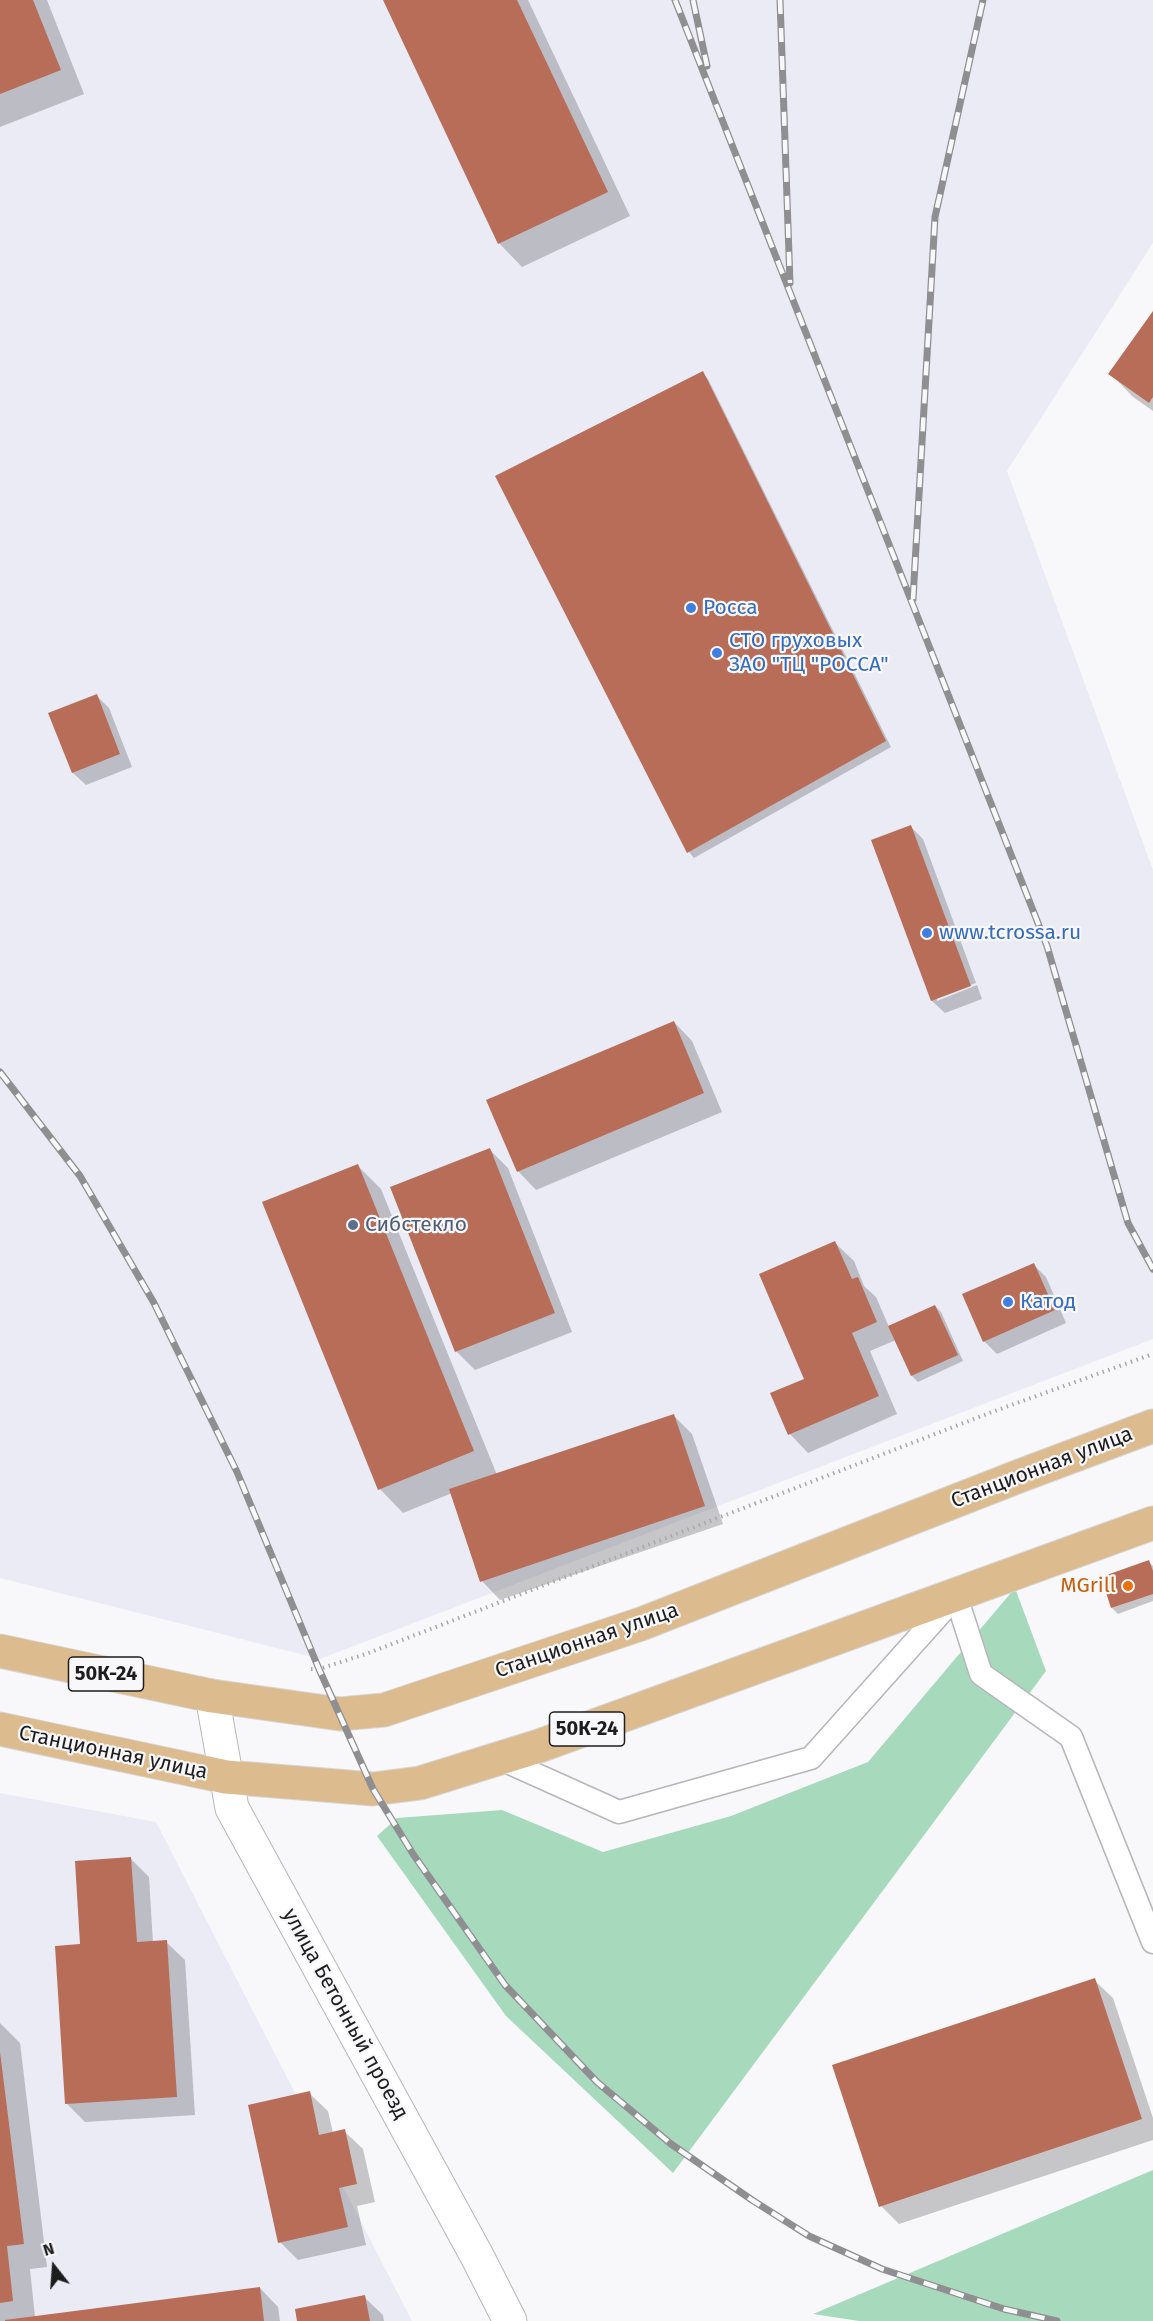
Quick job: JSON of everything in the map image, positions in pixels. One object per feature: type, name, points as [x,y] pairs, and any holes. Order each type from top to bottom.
[{"type":"main road","name":"Станционная улица","points":[[0,1651],[212,1696],[339,1714],[384,1710],[641,1624],[1153,1426]]},
{"type":"main road","name":"Станционная улица","points":[[0,1729],[226,1777],[373,1789],[420,1783],[501,1759],[1153,1523]]},
{"type":"street","name":"улица Бетонный проезд","points":[[212,1696],[232,1808],[477,2256],[510,2321]]},
{"type":"lane","points":[[501,1759],[619,1812],[811,1758],[956,1596]]},
{"type":"lane","points":[[956,1596],[981,1674],[1071,1737],[1153,1942]]},
{"type":"path","points":[[309,1669],[319,1669],[366,1654],[981,1416],[1153,1354]]},
{"type":"shaded area","points":[[0,0],[1153,0],[1153,243],[1007,471],[1153,870],[1153,1339],[320,1659],[0,1578]]},
{"type":"shaded area","points":[[0,1793],[156,1822],[412,2321],[0,2321]]},
{"type":"green space","points":[[1015,1588],[1046,1671],[673,2173],[506,2016],[377,1836],[397,1818],[502,1810],[603,1852],[731,1816],[868,1762]]},
{"type":"green space","points":[[1153,2170],[1153,2321],[859,2321],[813,2314]]},
{"type":"building","points":[[0,0],[33,0],[61,70],[0,94]]},
{"type":"building","points":[[383,0],[517,0],[608,192],[498,244]]},
{"type":"building","points":[[1153,311],[1153,397],[1149,403],[1108,374]]},
{"type":"building","name":"Росса","points":[[703,371],[886,741],[687,853],[495,476]]},
{"type":"building","points":[[97,694],[120,754],[72,773],[48,713]]},
{"type":"building","points":[[911,825],[971,986],[931,1001],[871,840]]},
{"type":"building","points":[[674,1021],[704,1093],[517,1172],[486,1100]]},
{"type":"building","points":[[490,1148],[555,1313],[455,1352],[390,1187]]},
{"type":"building","points":[[358,1164],[474,1451],[378,1490],[262,1202]]},
{"type":"building","points":[[835,1241],[852,1279],[858,1277],[877,1322],[852,1333],[879,1396],[788,1435],[770,1393],[804,1379],[759,1274]]},
{"type":"building","name":"Катод","points":[[1034,1263],[1055,1310],[983,1342],[962,1294]]},
{"type":"building","points":[[935,1305],[958,1355],[911,1376],[888,1326]]},
{"type":"building","points":[[674,1414],[705,1506],[480,1582],[449,1489]]},
{"type":"building","name":"MGrill","points":[[1149,1560],[1153,1571],[1153,1594],[1111,1608],[1101,1577]]},
{"type":"building","points":[[131,1857],[137,1942],[167,1940],[177,2097],[65,2104],[55,1946],[80,1944],[75,1861]]},
{"type":"building","points":[[1095,1978],[1142,2119],[879,2207],[832,2065]]},
{"type":"building","points":[[0,2052],[24,2244],[7,2246],[13,2301],[0,2303]]},
{"type":"building","points":[[310,2091],[319,2135],[345,2129],[357,2184],[339,2188],[348,2227],[278,2243],[248,2105]]},
{"type":"building","points":[[260,2287],[264,2321],[5,2321],[5,2320]]},
{"type":"building","points":[[365,2295],[370,2321],[297,2321],[295,2309]]},
{"type":"railway","points":[[675,0],[1047,946],[1128,1223],[1153,1269]]},
{"type":"railway","points":[[693,0],[707,66]]},
{"type":"railway","points":[[780,0],[790,283]]},
{"type":"railway","points":[[913,599],[935,217],[983,0]]},
{"type":"railway","points":[[0,1072],[80,1176],[154,1303],[237,1472],[319,1669],[373,1789],[413,1854],[505,1985],[597,2082],[671,2144],[809,2236],[882,2269],[1004,2309],[1057,2321]]},
{"type":"place","name":"Росса","points":[[691,608]]},
{"type":"place","name":"СТО груховых ЗАО \"ТЦ \"РОССА\"","points":[[717,653]]},
{"type":"place","name":"www.tcrossa.ru","points":[[927,933]]},
{"type":"place","name":"Сибстекло","points":[[353,1225]]},
{"type":"place","name":"Катод","points":[[1008,1302]]},
{"type":"place","name":"MGrill","points":[[1128,1586]]}]
